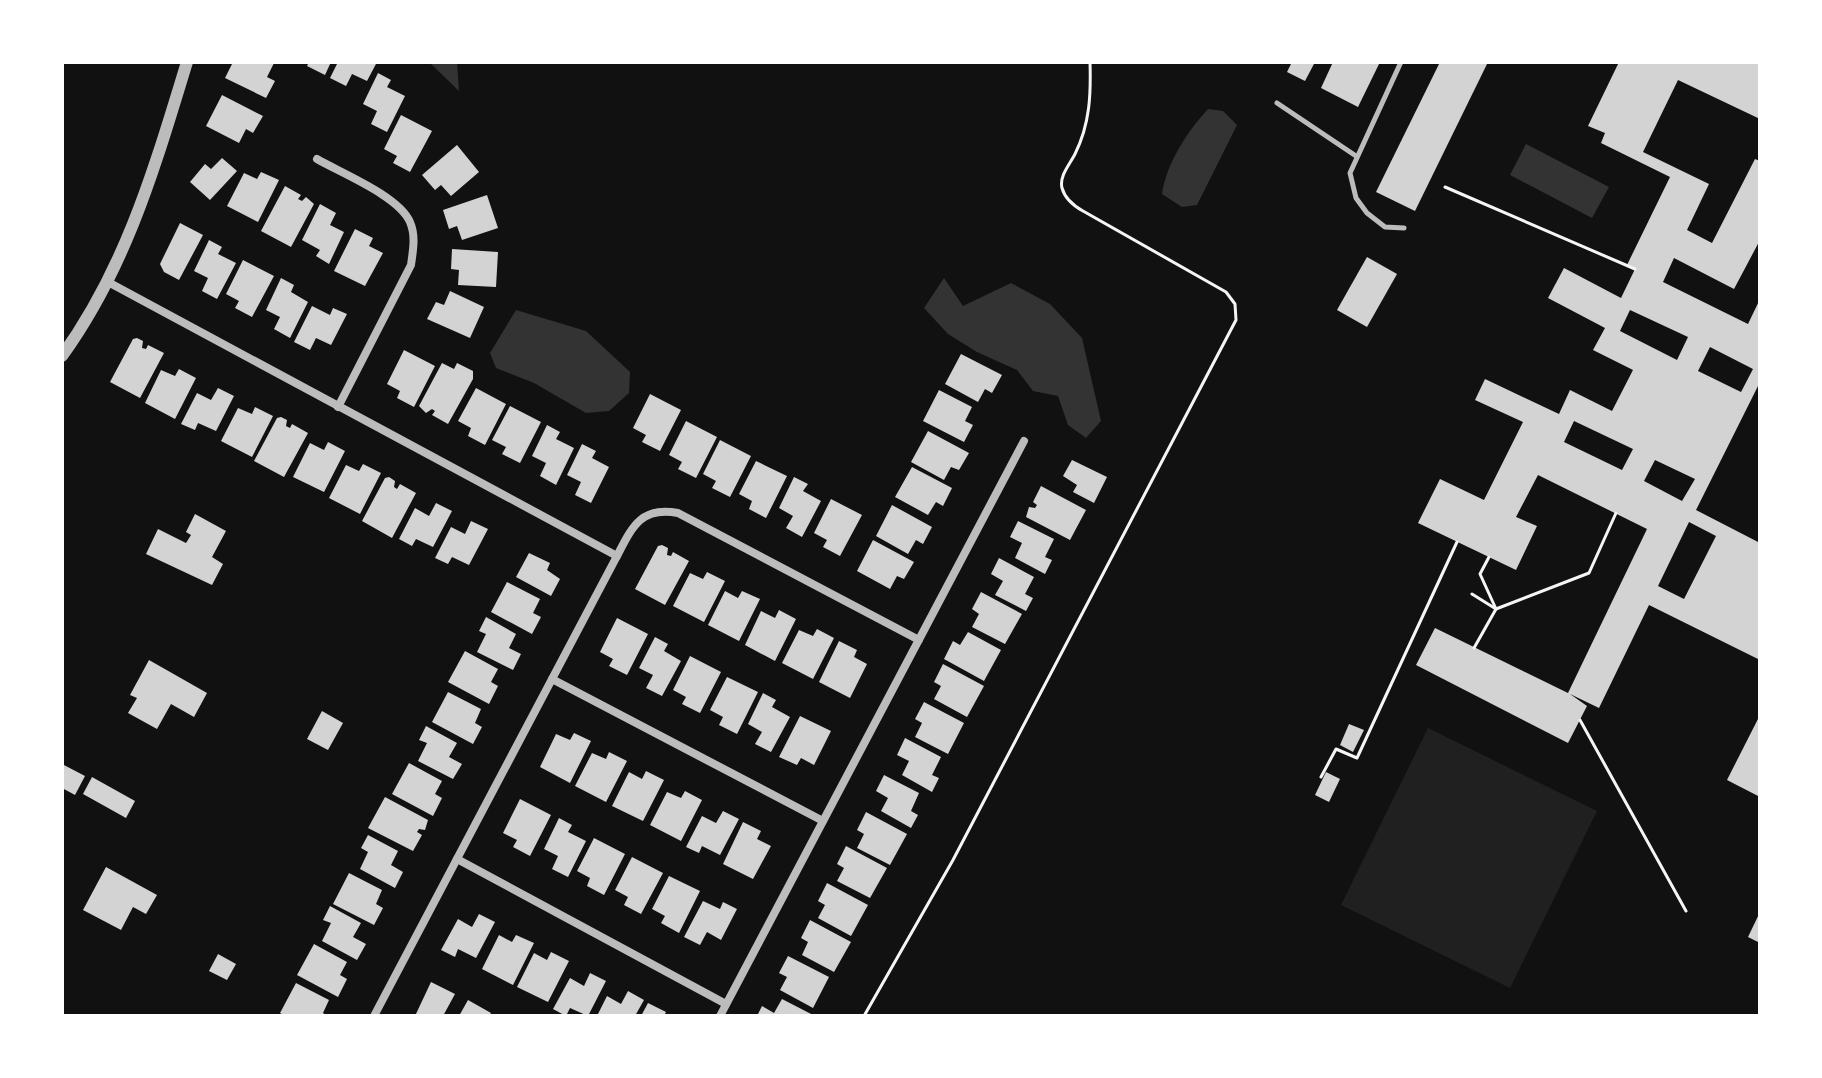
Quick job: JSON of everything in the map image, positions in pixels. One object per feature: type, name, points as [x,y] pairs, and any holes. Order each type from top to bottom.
[{"type":"street","points":[[62,356],[108,282],[135,224],[187,62]]},
{"type":"street","points":[[317,159],[388,199],[409,219],[414,241],[411,265],[338,407]]},
{"type":"street","points":[[108,282],[617,556]]},
{"type":"street","points":[[720,1016],[1024,441]]},
{"type":"street","points":[[374,1016],[631,529],[640,520],[652,513],[678,513],[919,640]]},
{"type":"street","points":[[552,679],[823,821]]},
{"type":"street","points":[[457,859],[726,1004]]},
{"type":"lane","points":[[1401,62],[1350,173],[1356,198],[1367,213],[1385,227],[1404,228]]},
{"type":"lane","points":[[1277,103],[1356,156]]},
{"type":"path","points":[[864,1016],[960,846],[1236,320],[1235,304],[1226,292],[1083,211],[1064,193],[1061,186],[1063,177],[1080,144],[1088,119],[1090,62]]},
{"type":"path","points":[[1445,187],[1635,269]]},
{"type":"path","points":[[1474,648],[1496,609],[1589,573],[1616,513]]},
{"type":"path","points":[[1321,777],[1336,749],[1357,758],[1457,542]]},
{"type":"path","points":[[1489,557],[1480,574],[1496,609]]},
{"type":"path","points":[[1472,594],[1496,609]]},
{"type":"path","points":[[1580,720],[1686,911]]},
{"type":"shaded area","points":[[429,62],[457,62],[459,91]]},
{"type":"shaded area","points":[[1208,109],[1223,111],[1237,125],[1197,205],[1182,207],[1162,194],[1164,183],[1179,149]]},
{"type":"shaded area","points":[[1526,144],[1609,187],[1592,218],[1510,175]]},
{"type":"shaded area","points":[[944,278],[963,306],[1011,283],[1050,304],[1082,338],[1101,421],[1086,438],[1068,425],[1058,396],[1033,391],[1017,370],[977,352],[948,334],[924,308]]},
{"type":"shaded area","points":[[516,310],[586,331],[630,372],[629,393],[609,411],[586,413],[534,383],[496,368],[490,353]]},
{"type":"shaded area","points":[[1428,728],[1597,811],[1510,988],[1341,905]]},
{"type":"building","points":[[233,62],[274,63],[267,77],[275,81],[266,98],[225,78]]},
{"type":"building","points":[[309,62],[331,62],[325,75],[307,66]]},
{"type":"building","points":[[338,62],[377,62],[367,81],[352,74],[346,86],[330,78]]},
{"type":"building","points":[[1292,62],[1315,62],[1305,81],[1287,72]]},
{"type":"building","points":[[1333,62],[1380,62],[1358,107],[1321,88]]},
{"type":"building","points":[[1440,62],[1488,62],[1415,211],[1376,192]]},
{"type":"building","points":[[1619,62],[1760,62],[1760,119],[1678,80],[1643,152],[1709,184],[1687,230],[1712,243],[1755,159],[1760,161],[1760,240],[1734,289],[1674,258],[1663,282],[1748,324],[1760,299],[1760,382],[1696,510],[1760,543],[1760,660],[1649,605],[1599,708],[1570,694],[1587,706],[1568,743],[1416,665],[1435,628],[1568,693],[1647,529],[1538,475],[1516,517],[1537,526],[1516,570],[1418,523],[1440,479],[1484,500],[1523,422],[1475,400],[1485,379],[1559,414],[1570,390],[1612,411],[1633,370],[1593,350],[1605,328],[1548,298],[1564,268],[1621,298],[1635,269],[1627,265],[1670,177],[1601,143],[1605,133],[1588,126]],"holes":[[[1630,310],[1688,337],[1677,360],[1620,331]],[[1710,347],[1753,369],[1741,392],[1698,371]],[[1574,421],[1633,449],[1622,470],[1564,442]],[[1655,460],[1695,479],[1682,501],[1644,481]],[[1689,522],[1716,536],[1684,599],[1658,586]]]},
{"type":"building","points":[[378,73],[391,80],[387,87],[405,96],[387,132],[371,124],[377,111],[363,104]]},
{"type":"building","points":[[222,95],[263,116],[253,133],[246,129],[239,143],[206,126]]},
{"type":"building","points":[[401,115],[432,131],[410,172],[393,163],[397,156],[384,149]]},
{"type":"building","points":[[457,145],[479,172],[451,196],[441,185],[435,190],[422,175]]},
{"type":"building","points":[[222,158],[237,171],[210,200],[190,182],[205,164],[211,169]]},
{"type":"building","points":[[261,172],[279,180],[258,222],[227,206],[244,173],[257,179]]},
{"type":"building","points":[[285,186],[301,195],[298,199],[302,201],[306,197],[314,204],[291,247],[261,231]]},
{"type":"building","points":[[487,195],[498,228],[462,240],[457,226],[449,229],[443,210]]},
{"type":"building","points":[[320,204],[336,213],[330,225],[344,232],[329,264],[316,256],[320,250],[302,240]]},
{"type":"building","points":[[180,223],[203,235],[179,280],[164,272],[160,264]]},
{"type":"building","points":[[355,229],[373,238],[369,246],[383,253],[365,286],[334,271]]},
{"type":"building","points":[[209,240],[222,247],[218,254],[236,263],[217,299],[202,291],[208,278],[194,271]]},
{"type":"building","points":[[452,249],[498,252],[496,287],[458,285],[459,270],[451,269]]},
{"type":"building","points":[[1367,257],[1397,274],[1367,327],[1337,310]]},
{"type":"building","points":[[243,260],[274,276],[252,317],[235,308],[239,301],[226,294]]},
{"type":"building","points":[[281,278],[294,285],[291,292],[308,302],[290,338],[274,329],[280,317],[266,310]]},
{"type":"building","points":[[450,291],[484,307],[470,338],[427,319],[436,302],[444,305]]},
{"type":"building","points":[[312,306],[330,315],[333,308],[347,314],[331,345],[316,338],[310,350],[294,342]]},
{"type":"building","points":[[133,339],[143,341],[142,348],[146,349],[148,345],[164,353],[140,398],[110,382]]},
{"type":"building","points":[[404,350],[435,366],[414,407],[397,398],[400,391],[387,384]]},
{"type":"building","points":[[961,354],[1002,375],[992,393],[985,389],[978,402],[945,384]]},
{"type":"building","points":[[442,363],[454,369],[457,363],[473,371],[473,379],[448,424],[432,415],[435,411],[432,409],[426,413],[419,406]]},
{"type":"building","points":[[179,369],[196,378],[175,419],[145,403],[161,370],[175,376]]},
{"type":"building","points":[[218,388],[234,396],[216,431],[198,423],[195,430],[181,424],[197,393],[211,400]]},
{"type":"building","points":[[476,388],[506,404],[485,445],[468,436],[471,428],[458,421]]},
{"type":"building","points":[[939,390],[972,407],[965,421],[973,425],[964,442],[923,421]]},
{"type":"building","points":[[650,394],[681,410],[660,451],[642,442],[646,435],[633,428]]},
{"type":"building","points":[[510,406],[541,422],[520,463],[502,454],[506,447],[492,440]]},
{"type":"building","points":[[255,407],[273,416],[252,457],[221,441],[238,408],[252,414]]},
{"type":"building","points":[[277,418],[287,420],[286,426],[290,428],[292,424],[308,433],[284,477],[254,461]]},
{"type":"building","points":[[686,421],[717,437],[696,478],[678,469],[682,462],[669,455]]},
{"type":"building","points":[[547,425],[560,432],[556,439],[574,448],[556,485],[540,476],[546,463],[532,456]]},
{"type":"building","points":[[928,431],[969,453],[959,470],[951,467],[944,480],[911,462]]},
{"type":"building","points":[[720,440],[751,456],[730,497],[712,488],[716,481],[703,474]]},
{"type":"building","points":[[328,442],[345,451],[324,492],[293,477],[310,443],[324,450]]},
{"type":"building","points":[[582,444],[596,451],[592,458],[609,467],[591,503],[575,495],[581,482],[567,475]]},
{"type":"building","points":[[1072,460],[1107,477],[1094,503],[1073,492],[1077,485],[1063,476]]},
{"type":"building","points":[[756,461],[787,476],[766,518],[749,509],[752,501],[739,494]]},
{"type":"building","points":[[363,464],[381,473],[360,514],[329,498],[346,465],[359,471]]},
{"type":"building","points":[[912,467],[952,488],[943,506],[936,502],[928,515],[895,497]]},
{"type":"building","points":[[794,477],[808,484],[803,491],[821,501],[802,537],[786,528],[793,516],[779,508]]},
{"type":"building","points":[[385,478],[395,481],[394,487],[397,489],[400,484],[416,493],[392,538],[362,521]]},
{"type":"building","points":[[1041,486],[1086,510],[1070,540],[1026,517],[1029,507],[1035,508],[1037,505],[1033,502]]},
{"type":"building","points":[[831,499],[862,515],[840,556],[823,547],[827,540],[814,533]]},
{"type":"building","points":[[436,503],[452,511],[433,547],[416,539],[412,546],[399,539],[415,508],[429,516]]},
{"type":"building","points":[[892,505],[932,527],[923,544],[916,540],[908,554],[876,536]]},
{"type":"building","points":[[195,514],[226,531],[212,557],[223,564],[212,585],[146,554],[158,529],[186,543],[191,535],[186,532]]},
{"type":"building","points":[[471,521],[488,529],[469,565],[452,557],[448,564],[435,558],[451,527],[465,534]]},
{"type":"building","points":[[1018,521],[1054,539],[1045,557],[1052,560],[1045,574],[1015,558],[1022,543],[1010,537]]},
{"type":"building","points":[[873,540],[914,562],[904,579],[897,576],[890,589],[857,571]]},
{"type":"building","points":[[658,546],[668,548],[667,555],[671,556],[673,552],[689,561],[665,605],[635,589]]},
{"type":"building","points":[[529,553],[550,563],[547,570],[560,579],[551,596],[516,577]]},
{"type":"building","points":[[999,558],[1034,577],[1025,594],[1033,598],[1026,611],[995,595],[1003,581],[991,574]]},
{"type":"building","points":[[707,572],[725,581],[704,622],[673,606],[690,573],[703,579]]},
{"type":"building","points":[[507,582],[540,599],[533,613],[541,617],[532,634],[491,612]]},
{"type":"building","points":[[725,591],[738,598],[742,591],[760,599],[739,641],[708,625]]},
{"type":"building","points":[[981,592],[1022,614],[1005,644],[972,627],[979,614],[972,609]]},
{"type":"building","points":[[779,610],[796,619],[775,661],[745,645],[761,611],[775,618]]},
{"type":"building","points":[[486,617],[516,634],[509,648],[521,654],[513,670],[477,652],[486,634],[479,631]]},
{"type":"building","points":[[617,618],[648,634],[627,675],[609,666],[613,659],[600,652]]},
{"type":"building","points":[[817,629],[834,638],[813,679],[782,663],[799,630],[813,636]]},
{"type":"building","points":[[968,632],[1001,650],[984,681],[944,659],[953,641],[960,645]]},
{"type":"building","points":[[655,637],[668,644],[664,651],[681,661],[662,696],[646,688],[653,675],[639,668]]},
{"type":"building","points":[[839,641],[857,650],[854,657],[867,664],[850,698],[819,682]]},
{"type":"building","points":[[465,651],[498,669],[491,682],[498,686],[489,704],[448,682]]},
{"type":"building","points":[[690,656],[721,672],[700,713],[682,704],[686,697],[673,690]]},
{"type":"building","points":[[149,660],[207,693],[194,717],[171,704],[157,729],[128,713],[137,698],[130,695]]},
{"type":"building","points":[[943,664],[984,686],[967,717],[934,699],[941,686],[934,682]]},
{"type":"building","points":[[727,677],[758,692],[737,734],[719,725],[723,717],[710,710]]},
{"type":"building","points":[[448,692],[481,709],[475,723],[482,727],[473,744],[432,722]]},
{"type":"building","points":[[763,693],[776,700],[772,707],[790,717],[771,752],[755,744],[762,732],[748,724]]},
{"type":"building","points":[[924,702],[964,723],[948,754],[915,737],[922,723],[915,719]]},
{"type":"building","points":[[322,711],[343,723],[328,750],[307,739]]},
{"type":"building","points":[[1760,715],[1760,797],[1727,780]]},
{"type":"building","points":[[800,716],[831,731],[814,765],[801,758],[797,765],[779,757]]},
{"type":"building","points":[[1349,724],[1364,730],[1353,752],[1340,745]]},
{"type":"building","points":[[426,726],[457,743],[449,757],[462,764],[453,779],[418,761],[427,743],[419,740]]},
{"type":"building","points":[[574,733],[591,741],[570,783],[540,767],[556,734],[570,740]]},
{"type":"building","points":[[905,738],[941,757],[932,775],[939,778],[932,792],[902,775],[909,761],[897,755]]},
{"type":"building","points":[[609,752],[627,761],[606,802],[575,786],[592,753],[606,759]]},
{"type":"building","points":[[409,763],[442,781],[435,794],[442,798],[433,816],[392,794]]},
{"type":"building","points":[[62,764],[85,776],[75,795],[62,788]]},
{"type":"building","points":[[646,771],[664,780],[643,821],[612,806],[629,772],[642,779]]},
{"type":"building","points":[[1326,772],[1340,779],[1329,802],[1315,795]]},
{"type":"building","points":[[884,775],[919,793],[911,811],[918,815],[911,828],[881,811],[888,798],[876,791]]},
{"type":"building","points":[[92,777],[135,801],[126,818],[83,794]]},
{"type":"building","points":[[685,791],[702,800],[681,841],[650,825],[667,792],[681,798]]},
{"type":"building","points":[[385,797],[428,820],[425,830],[419,829],[417,832],[422,835],[413,851],[368,828]]},
{"type":"building","points":[[520,799],[551,815],[530,856],[513,847],[517,840],[503,833]]},
{"type":"building","points":[[723,811],[739,819],[720,855],[702,846],[699,853],[686,847],[702,816],[716,823]]},
{"type":"building","points":[[866,812],[907,834],[890,865],[857,848],[864,834],[857,830]]},
{"type":"building","points":[[559,818],[572,825],[568,832],[586,841],[568,877],[552,869],[558,856],[544,849]]},
{"type":"building","points":[[743,822],[761,831],[757,839],[771,846],[753,879],[723,864]]},
{"type":"building","points":[[368,835],[398,851],[391,865],[403,872],[395,888],[360,869],[368,852],[361,848]]},
{"type":"building","points":[[594,838],[625,854],[604,895],[587,886],[590,878],[577,871]]},
{"type":"building","points":[[846,846],[887,868],[870,898],[837,881],[844,868],[837,864]]},
{"type":"building","points":[[632,857],[663,873],[641,914],[624,905],[628,897],[615,890]]},
{"type":"building","points":[[106,867],[157,895],[146,914],[133,907],[121,930],[83,910]]},
{"type":"building","points":[[349,873],[382,890],[376,904],[383,908],[374,925],[333,904]]},
{"type":"building","points":[[669,876],[700,891],[679,933],[661,923],[665,916],[652,909]]},
{"type":"building","points":[[827,883],[868,905],[851,936],[818,918],[825,905],[818,901]]},
{"type":"building","points":[[703,901],[720,909],[723,902],[737,909],[721,940],[707,932],[700,945],[684,937]]},
{"type":"building","points":[[330,906],[361,923],[353,937],[366,944],[357,960],[322,941],[331,923],[323,920]]},
{"type":"building","points":[[1760,912],[1760,943],[1748,937]]},
{"type":"building","points":[[479,914],[495,922],[476,958],[458,949],[455,957],[441,950],[458,919],[472,927]]},
{"type":"building","points":[[810,920],[851,942],[834,972],[802,955],[808,942],[801,938]]},
{"type":"building","points":[[499,935],[512,942],[516,935],[534,943],[513,985],[482,969]]},
{"type":"building","points":[[314,944],[347,962],[340,975],[347,979],[338,997],[297,975]]},
{"type":"building","points":[[551,952],[569,961],[548,1002],[517,987],[534,953],[547,960]]},
{"type":"building","points":[[218,954],[236,964],[227,980],[209,971]]},
{"type":"building","points":[[788,956],[829,977],[813,1008],[780,990],[787,977],[779,973]]},
{"type":"building","points":[[590,973],[606,981],[588,1016],[570,1008],[566,1016],[553,1009],[570,978],[584,986]]},
{"type":"building","points":[[431,982],[455,994],[443,1016],[415,1016]]},
{"type":"building","points":[[296,983],[329,1000],[323,1013],[327,1016],[285,1016],[280,1013]]},
{"type":"building","points":[[628,991],[644,1000],[635,1016],[597,1016],[607,996],[621,1004]]},
{"type":"building","points":[[782,999],[815,1016],[757,1016],[762,1006],[774,1013]]},
{"type":"building","points":[[468,1000],[491,1013],[489,1016],[459,1016]]},
{"type":"building","points":[[648,1003],[666,1012],[664,1016],[641,1016]]}]
